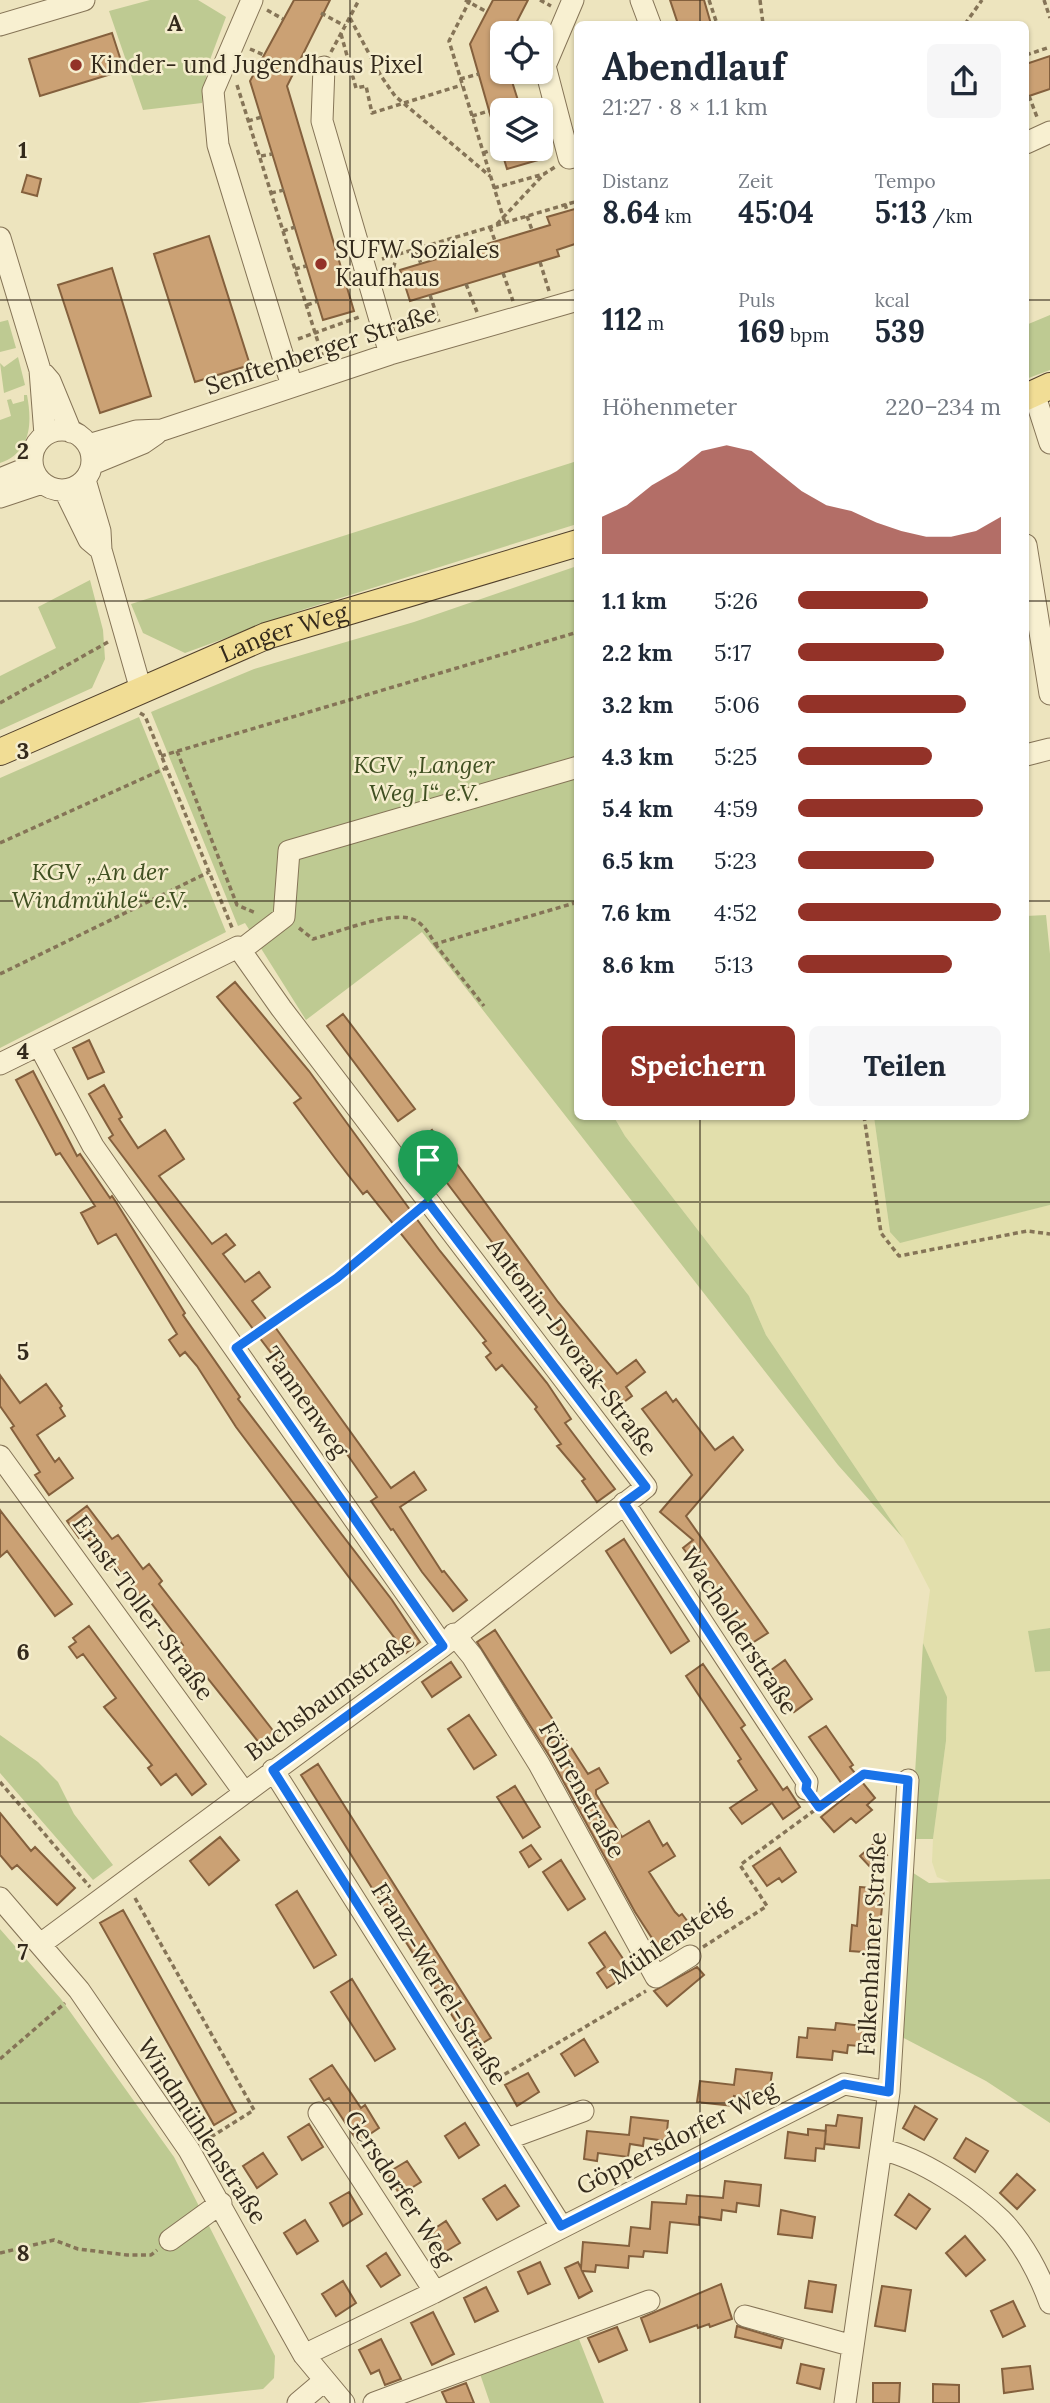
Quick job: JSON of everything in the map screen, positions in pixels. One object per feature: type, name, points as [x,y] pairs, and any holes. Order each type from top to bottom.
[{"type":"main road","name":"Langer Weg","points":[[0,752],[139,701],[266,636],[574,544]]},
{"type":"street","points":[[0,25],[84,0]]},
{"type":"street","points":[[641,0],[649,21]]},
{"type":"street","points":[[255,2],[213,91],[218,145],[292,386]]},
{"type":"street","points":[[563,4],[545,65],[573,157]]},
{"type":"street","points":[[324,66],[322,121],[390,354]]},
{"type":"street","points":[[1029,142],[1050,132]]},
{"type":"street","points":[[0,238],[40,370],[44,435]]},
{"type":"street","name":"Senftenberger Straße","points":[[65,491],[88,463],[143,443],[162,429],[390,354],[574,301]]},
{"type":"street","points":[[40,370],[50,381],[71,432],[88,463],[101,550],[139,701]]},
{"type":"street","points":[[1036,392],[1050,443]]},
{"type":"street","points":[[37,474],[36,446],[44,435],[71,432]]},
{"type":"street","points":[[0,497],[37,474]]},
{"type":"street","points":[[0,479],[37,474],[65,491],[89,540],[101,550]]},
{"type":"street","points":[[1029,564],[1050,694]]},
{"type":"street","points":[[1029,754],[1050,749]]},
{"type":"street","points":[[0,1064],[240,949],[276,923],[289,851],[574,768]]},
{"type":"street","name":"Antonin-Dvorak-Straße","points":[[240,949],[281,1009],[646,1487]]},
{"type":"street","name":"Tannenweg","points":[[39,1045],[93,1146],[448,1640]]},
{"type":"street","name":"Ernst-Toller-Straße","points":[[0,1456],[244,1791]]},
{"type":"street","name":"Buchsbaumstraße","points":[[42,1943],[448,1640],[646,1487]]},
{"type":"street","name":"Wacholderstraße","points":[[624,1503],[807,1782],[806,1789]]},
{"type":"street","name":"Föhrenstraße","points":[[448,1640],[472,1656],[539,1764],[656,1977]]},
{"type":"street","name":"Franz-Werfel-Straße","points":[[273,1770],[561,2226]]},
{"type":"street","name":"Falkenhainer Straße","points":[[845,2403],[889,2092],[908,1780]]},
{"type":"street","name":"Windmühlenstraße","points":[[0,1898],[42,1943],[79,1990],[189,2150],[304,2355],[344,2403]]},
{"type":"street","name":"Mühlensteig","points":[[656,1977],[690,1956]]},
{"type":"street","name":"Göppersdorfer Weg","points":[[304,2355],[435,2292],[844,2084],[889,2092]]},
{"type":"street","points":[[507,2139],[583,2111]]},
{"type":"street","name":"Gersdorfer Weg","points":[[319,2113],[435,2292]]},
{"type":"street","points":[[882,2150],[903,2154],[953,2184],[1002,2221],[1041,2277],[1050,2303]]},
{"type":"street","points":[[170,2240],[221,2203]]},
{"type":"street","points":[[374,2403],[649,2301]]},
{"type":"street","points":[[745,2316],[853,2346]]},
{"type":"street","points":[[298,2403],[324,2381]]},
{"type":"path","points":[[324,66],[358,2],[351,0]]},
{"type":"path","points":[[540,0],[563,4]]},
{"type":"path","points":[[709,0],[716,21]]},
{"type":"path","points":[[760,0],[763,21]]},
{"type":"path","points":[[967,21],[982,0]]},
{"type":"path","points":[[1044,0],[1048,5],[1050,18]]},
{"type":"path","points":[[487,12],[468,1],[449,41],[504,220]]},
{"type":"path","points":[[255,2],[283,19]]},
{"type":"path","points":[[321,13],[345,26]]},
{"type":"path","points":[[350,18],[381,76],[403,103],[491,176]]},
{"type":"path","points":[[341,34],[356,88],[366,86],[372,113],[462,85]]},
{"type":"path","points":[[245,46],[264,55]]},
{"type":"path","points":[[1029,54],[1050,47]]},
{"type":"path","points":[[460,79],[478,74]]},
{"type":"path","points":[[236,83],[324,360]]},
{"type":"path","points":[[472,116],[489,111]]},
{"type":"path","points":[[248,121],[261,117]]},
{"type":"path","points":[[483,153],[490,151]]},
{"type":"path","points":[[260,156],[272,154]]},
{"type":"path","points":[[494,188],[544,174],[573,157]]},
{"type":"path","points":[[504,220],[544,174]]},
{"type":"path","points":[[271,193],[284,190]]},
{"type":"path","points":[[363,264],[416,250],[504,220],[574,202]]},
{"type":"path","points":[[565,204],[567,211]]},
{"type":"path","points":[[527,216],[532,230]]},
{"type":"path","points":[[492,226],[495,241]]},
{"type":"path","points":[[283,231],[295,227]]},
{"type":"path","points":[[454,238],[459,252]]},
{"type":"path","points":[[416,250],[421,264]]},
{"type":"path","points":[[540,262],[554,306]]},
{"type":"path","points":[[295,269],[306,266]]},
{"type":"path","points":[[503,273],[519,316]]},
{"type":"path","points":[[466,284],[482,327]]},
{"type":"path","points":[[430,295],[445,338]]},
{"type":"path","points":[[307,305],[318,302]]},
{"type":"path","points":[[295,341],[360,317]]},
{"type":"path","points":[[161,756],[574,633]]},
{"type":"path","points":[[0,704],[111,640]]},
{"type":"path","points":[[139,701],[240,949]]},
{"type":"path","points":[[177,751],[237,905],[313,939],[392,917],[411,918],[424,927],[484,1006]]},
{"type":"path","points":[[0,843],[166,768]]},
{"type":"path","points":[[0,974],[210,872]]},
{"type":"path","points":[[435,944],[574,903]]},
{"type":"path","points":[[865,1120],[881,1233],[899,1255],[1027,1231],[1050,1234]]},
{"type":"path","points":[[236,1348],[337,1278],[428,1202]]},
{"type":"path","name":"Mühlensteig","points":[[690,1956],[767,1906],[740,1864],[864,1774],[908,1780]]},
{"type":"path","points":[[0,1782],[101,1899]]},
{"type":"path","points":[[806,1789],[819,1807]]},
{"type":"path","points":[[125,1881],[254,2110],[189,2150]]},
{"type":"path","name":"Mühlensteig","points":[[476,2091],[648,1989],[656,1977]]},
{"type":"path","points":[[0,2059],[79,1990]]},
{"type":"path","points":[[0,2253],[54,2240],[78,2249],[151,2255],[170,2240]]},
{"type":"shaded area","points":[[616,1120],[874,1120],[890,1232],[987,1220],[1050,1205],[1050,1628],[1029,1631],[1035,1672],[1050,1671],[1050,1879],[952,1883],[937,1877],[932,1862],[933,1839],[946,1741],[947,1698],[923,1643],[930,1590],[903,1538],[766,1335],[749,1296],[625,1136]]},
{"type":"green space","points":[[150,0],[198,0],[226,17],[208,65],[202,103],[143,110],[109,11]]},
{"type":"green space","points":[[1050,315],[1050,370],[1029,378],[1029,324]]},
{"type":"green space","points":[[8,320],[16,348],[0,352],[0,322]]},
{"type":"green space","points":[[18,357],[25,385],[4,393],[0,363],[4,367]]},
{"type":"green space","points":[[24,395],[27,395],[29,405],[29,425],[24,444],[11,458],[0,463],[0,420],[11,416],[7,400],[11,399],[13,404],[24,401]]},
{"type":"green space","points":[[574,462],[574,525],[302,610],[185,653],[143,633],[131,604]]},
{"type":"green space","name":"KGV „Langer Weg I“ e.V.","points":[[574,567],[574,1120],[616,1120],[625,1136],[749,1296],[766,1335],[903,1538],[838,1465],[422,932],[306,1020],[245,923],[238,926],[151,712],[254,669],[414,622]]},
{"type":"green space","points":[[90,580],[103,630],[105,659],[92,688],[0,730],[0,676],[56,648],[38,607]]},
{"type":"green space","name":"KGV „An der Windmühle“ e.V.","points":[[139,717],[226,932],[0,1048],[0,778]]},
{"type":"green space","points":[[1046,915],[1050,954],[1050,1205],[900,1243],[890,1232],[874,1120],[1029,1120],[1029,916]]},
{"type":"green space","points":[[1050,1628],[1050,1671],[1035,1672],[1028,1631]]},
{"type":"green space","points":[[923,1643],[947,1697],[946,1741],[933,1839],[911,1839]]},
{"type":"green space","points":[[0,1735],[38,1762],[58,1782],[74,1814],[113,1865],[93,1880],[0,1773]]},
{"type":"green space","points":[[907,1869],[929,1883],[1050,1879],[1050,2123],[986,2081],[898,2035]]},
{"type":"green space","points":[[0,1929],[61,1999],[174,2157],[275,2356],[274,2378],[263,2389],[138,2403],[0,2403]]},
{"type":"green space","points":[[577,2334],[604,2403],[490,2403],[479,2371]]},
{"type":"building","points":[[294,0],[330,0],[287,86],[354,311],[323,320],[250,81]]},
{"type":"building","points":[[493,0],[528,0],[517,21],[490,21],[490,84],[513,84],[517,98],[490,98],[490,114],[470,44]]},
{"type":"building","points":[[670,0],[704,0],[710,21],[677,21]]},
{"type":"building","name":"Kinder- und Jugendhaus Pixel","points":[[112,33],[124,70],[40,96],[29,59]]},
{"type":"building","points":[[1050,56],[1050,89],[1029,96],[1029,63]]},
{"type":"building","points":[[505,161],[535,161],[507,169]]},
{"type":"building","points":[[27,175],[41,179],[37,196],[22,192]]},
{"type":"building","points":[[574,209],[574,244],[557,250],[559,256],[410,301],[400,270],[550,225],[547,217]]},
{"type":"building","points":[[209,236],[250,365],[195,382],[154,254]]},
{"type":"building","points":[[112,268],[151,396],[100,413],[58,285]]},
{"type":"building","points":[[235,982],[309,1071],[440,1251],[547,1383],[571,1419],[565,1423],[615,1489],[597,1502],[582,1481],[585,1479],[557,1446],[561,1444],[535,1409],[537,1407],[502,1365],[496,1370],[486,1357],[491,1353],[483,1343],[486,1341],[367,1191],[363,1194],[335,1158],[294,1103],[301,1098],[217,997]]},
{"type":"building","points":[[343,1014],[415,1109],[398,1121],[327,1026]]},
{"type":"building","points":[[89,1040],[104,1072],[88,1079],[73,1048]]},
{"type":"building","points":[[33,1071],[77,1156],[80,1154],[110,1198],[112,1196],[116,1202],[185,1313],[183,1315],[240,1397],[238,1399],[392,1600],[420,1642],[406,1653],[236,1427],[197,1366],[185,1352],[180,1356],[169,1340],[177,1334],[116,1234],[98,1244],[81,1213],[95,1206],[60,1153],[56,1155],[16,1080]]},
{"type":"building","points":[[104,1085],[122,1117],[119,1119],[138,1148],[165,1130],[184,1159],[159,1176],[212,1244],[226,1234],[235,1245],[223,1254],[245,1282],[259,1272],[270,1287],[252,1301],[273,1328],[275,1327],[391,1488],[414,1472],[426,1490],[400,1507],[442,1572],[444,1571],[467,1600],[453,1611],[371,1501],[377,1497],[342,1447],[109,1138],[113,1135],[89,1094]]},
{"type":"building","points":[[432,1130],[558,1302],[617,1374],[636,1360],[645,1372],[626,1387],[632,1396],[617,1407],[416,1142]]},
{"type":"building","points":[[0,1375],[20,1403],[46,1384],[62,1406],[60,1408],[65,1416],[37,1435],[55,1462],[59,1458],[73,1478],[49,1495],[35,1475],[40,1472],[0,1406]]},
{"type":"building","points":[[666,1392],[673,1402],[676,1399],[715,1450],[733,1437],[743,1450],[686,1516],[768,1633],[749,1645],[722,1606],[725,1605],[683,1548],[693,1540],[660,1512],[692,1475],[642,1409]]},
{"type":"building","points":[[87,1506],[112,1539],[118,1535],[143,1569],[149,1564],[162,1581],[159,1584],[278,1737],[264,1749],[205,1675],[200,1679],[178,1649],[183,1645],[145,1595],[141,1598],[114,1564],[109,1568],[85,1534],[79,1538],[67,1521]]},
{"type":"building","points":[[0,1510],[72,1604],[55,1616],[7,1551],[0,1557]]},
{"type":"building","points":[[624,1539],[689,1641],[671,1653],[606,1551]]},
{"type":"building","points":[[89,1626],[206,1784],[192,1795],[176,1774],[161,1785],[148,1768],[152,1765],[104,1707],[116,1698],[83,1654],[77,1658],[69,1647],[76,1642],[73,1638]]},
{"type":"building","points":[[495,1630],[588,1774],[599,1768],[608,1783],[596,1790],[596,1794],[622,1837],[649,1821],[663,1846],[667,1843],[675,1856],[649,1872],[675,1912],[679,1916],[682,1914],[694,1930],[661,1952],[635,1912],[550,1757],[477,1642]]},
{"type":"building","points":[[785,1660],[812,1699],[794,1712],[767,1673]]},
{"type":"building","points":[[451,1662],[461,1677],[432,1697],[422,1682]]},
{"type":"building","points":[[703,1664],[745,1725],[741,1728],[783,1790],[787,1787],[800,1807],[783,1819],[772,1803],[742,1824],[730,1808],[757,1790],[738,1761],[741,1759],[686,1676]]},
{"type":"building","points":[[469,1715],[496,1755],[474,1769],[448,1729]]},
{"type":"building","points":[[826,1726],[853,1765],[850,1767],[875,1798],[867,1805],[872,1810],[856,1823],[851,1818],[834,1832],[821,1817],[849,1794],[809,1737]]},
{"type":"building","points":[[318,1764],[491,2038],[473,2049],[301,1775]]},
{"type":"building","points":[[515,1786],[540,1827],[523,1838],[497,1797]]},
{"type":"building","points":[[0,1813],[31,1851],[35,1847],[75,1888],[57,1905],[17,1865],[12,1869],[0,1855]]},
{"type":"building","points":[[220,1837],[239,1860],[209,1885],[190,1861]]},
{"type":"building","points":[[876,1842],[887,1855],[871,1868],[860,1856]]},
{"type":"building","points":[[531,1845],[541,1859],[529,1867],[520,1852]]},
{"type":"building","points":[[780,1848],[796,1872],[782,1882],[779,1878],[767,1886],[753,1866]]},
{"type":"building","points":[[561,1860],[585,1899],[568,1910],[543,1872]]},
{"type":"building","points":[[860,1887],[884,1889],[877,1953],[850,1951],[852,1925],[857,1926]]},
{"type":"building","points":[[297,1891],[336,1955],[314,1968],[276,1905]]},
{"type":"building","points":[[123,1910],[236,2112],[214,2125],[100,1923]]},
{"type":"building","points":[[605,1932],[632,1972],[607,1988],[597,1973],[605,1967],[589,1943]]},
{"type":"building","points":[[697,1967],[704,1975],[667,2006],[654,1991]]},
{"type":"building","points":[[352,1979],[395,2049],[375,2061],[331,1992]]},
{"type":"building","points":[[836,2023],[872,2027],[870,2047],[848,2045],[847,2053],[833,2051],[832,2060],[797,2057],[799,2037],[807,2038],[808,2028],[835,2030]]},
{"type":"building","points":[[584,2039],[598,2062],[575,2076],[561,2054]]},
{"type":"building","points":[[332,2065],[361,2108],[365,2105],[379,2128],[358,2142],[329,2098],[324,2101],[310,2079]]},
{"type":"building","points":[[736,2069],[772,2073],[769,2093],[748,2091],[747,2098],[734,2096],[733,2106],[697,2102],[700,2081],[734,2085]]},
{"type":"building","points":[[528,2073],[539,2092],[517,2106],[505,2085]]},
{"type":"building","points":[[915,2106],[937,2119],[924,2140],[903,2128]]},
{"type":"building","points":[[838,2115],[862,2118],[859,2148],[825,2144],[826,2125],[836,2126]]},
{"type":"building","points":[[631,2117],[668,2121],[666,2141],[644,2138],[643,2146],[630,2144],[628,2157],[598,2153],[597,2161],[584,2159],[587,2131],[629,2135]]},
{"type":"building","points":[[465,2123],[479,2145],[459,2158],[445,2136]]},
{"type":"building","points":[[309,2124],[323,2147],[302,2160],[288,2137]]},
{"type":"building","points":[[808,2129],[826,2131],[824,2149],[816,2148],[815,2161],[785,2158],[788,2132],[808,2135]]},
{"type":"building","points":[[966,2138],[988,2151],[975,2172],[954,2158]]},
{"type":"building","points":[[263,2153],[277,2174],[257,2188],[243,2166]]},
{"type":"building","points":[[407,2161],[421,2182],[400,2195],[387,2173]]},
{"type":"building","points":[[1017,2174],[1035,2190],[1017,2209],[1000,2193]]},
{"type":"building","points":[[725,2181],[761,2185],[759,2206],[737,2203],[736,2212],[722,2210],[721,2220],[699,2217],[699,2225],[670,2222],[667,2253],[644,2251],[643,2257],[629,2256],[628,2268],[596,2265],[595,2272],[582,2271],[592,2291],[579,2298],[565,2268],[578,2262],[581,2268],[583,2242],[629,2246],[631,2227],[650,2229],[652,2202],[686,2204],[687,2195],[723,2198]]},
{"type":"building","points":[[505,2185],[519,2206],[497,2220],[483,2199]]},
{"type":"building","points":[[349,2192],[362,2214],[343,2226],[330,2203]]},
{"type":"building","points":[[909,2194],[930,2209],[916,2229],[895,2215]]},
{"type":"building","points":[[781,2210],[815,2217],[812,2238],[778,2234]]},
{"type":"building","points":[[305,2220],[318,2241],[297,2254],[284,2233]]},
{"type":"building","points":[[446,2221],[460,2243],[438,2256],[425,2235]]},
{"type":"building","points":[[965,2236],[985,2260],[966,2276],[946,2253]]},
{"type":"building","points":[[386,2253],[400,2275],[381,2287],[367,2266]]},
{"type":"building","points":[[540,2262],[550,2284],[528,2294],[518,2272]]},
{"type":"building","points":[[343,2281],[356,2303],[336,2316],[322,2294]]},
{"type":"building","points":[[809,2281],[836,2285],[832,2312],[805,2308]]},
{"type":"building","points":[[721,2284],[732,2319],[710,2327],[709,2324],[698,2328],[697,2325],[650,2342],[641,2318]]},
{"type":"building","points":[[882,2286],[911,2290],[905,2331],[875,2326]]},
{"type":"building","points":[[486,2287],[498,2311],[475,2322],[464,2298]]},
{"type":"building","points":[[1013,2301],[1025,2326],[1003,2337],[991,2311]]},
{"type":"building","points":[[433,2312],[454,2354],[432,2365],[411,2323]]},
{"type":"building","points":[[737,2326],[783,2340],[781,2348],[735,2337]]},
{"type":"building","points":[[617,2327],[627,2350],[599,2362],[588,2338]]},
{"type":"building","points":[[381,2339],[401,2379],[385,2385],[379,2370],[371,2374],[359,2350]]},
{"type":"building","points":[[801,2364],[824,2369],[820,2389],[797,2383]]},
{"type":"building","points":[[1030,2366],[1033,2389],[1004,2393],[1002,2369]]},
{"type":"building","points":[[466,2383],[474,2403],[447,2403],[442,2392]]},
{"type":"building","points":[[873,2383],[900,2383],[899,2403],[873,2403]]},
{"type":"building","points":[[933,2384],[959,2385],[959,2403],[933,2403]]},
{"type":"place","name":"Kinder- und Jugendhaus Pixel","points":[[76,65]]},
{"type":"place","name":"SUFW Soziales Kaufhaus","points":[[321,264]]},
{"type":"route","points":[[428,1202],[646,1487],[624,1503],[807,1782],[806,1789],[819,1807],[864,1774],[908,1780],[889,2092],[844,2084],[561,2226],[273,1770],[443,1646],[236,1348],[337,1278],[428,1202]]}]
